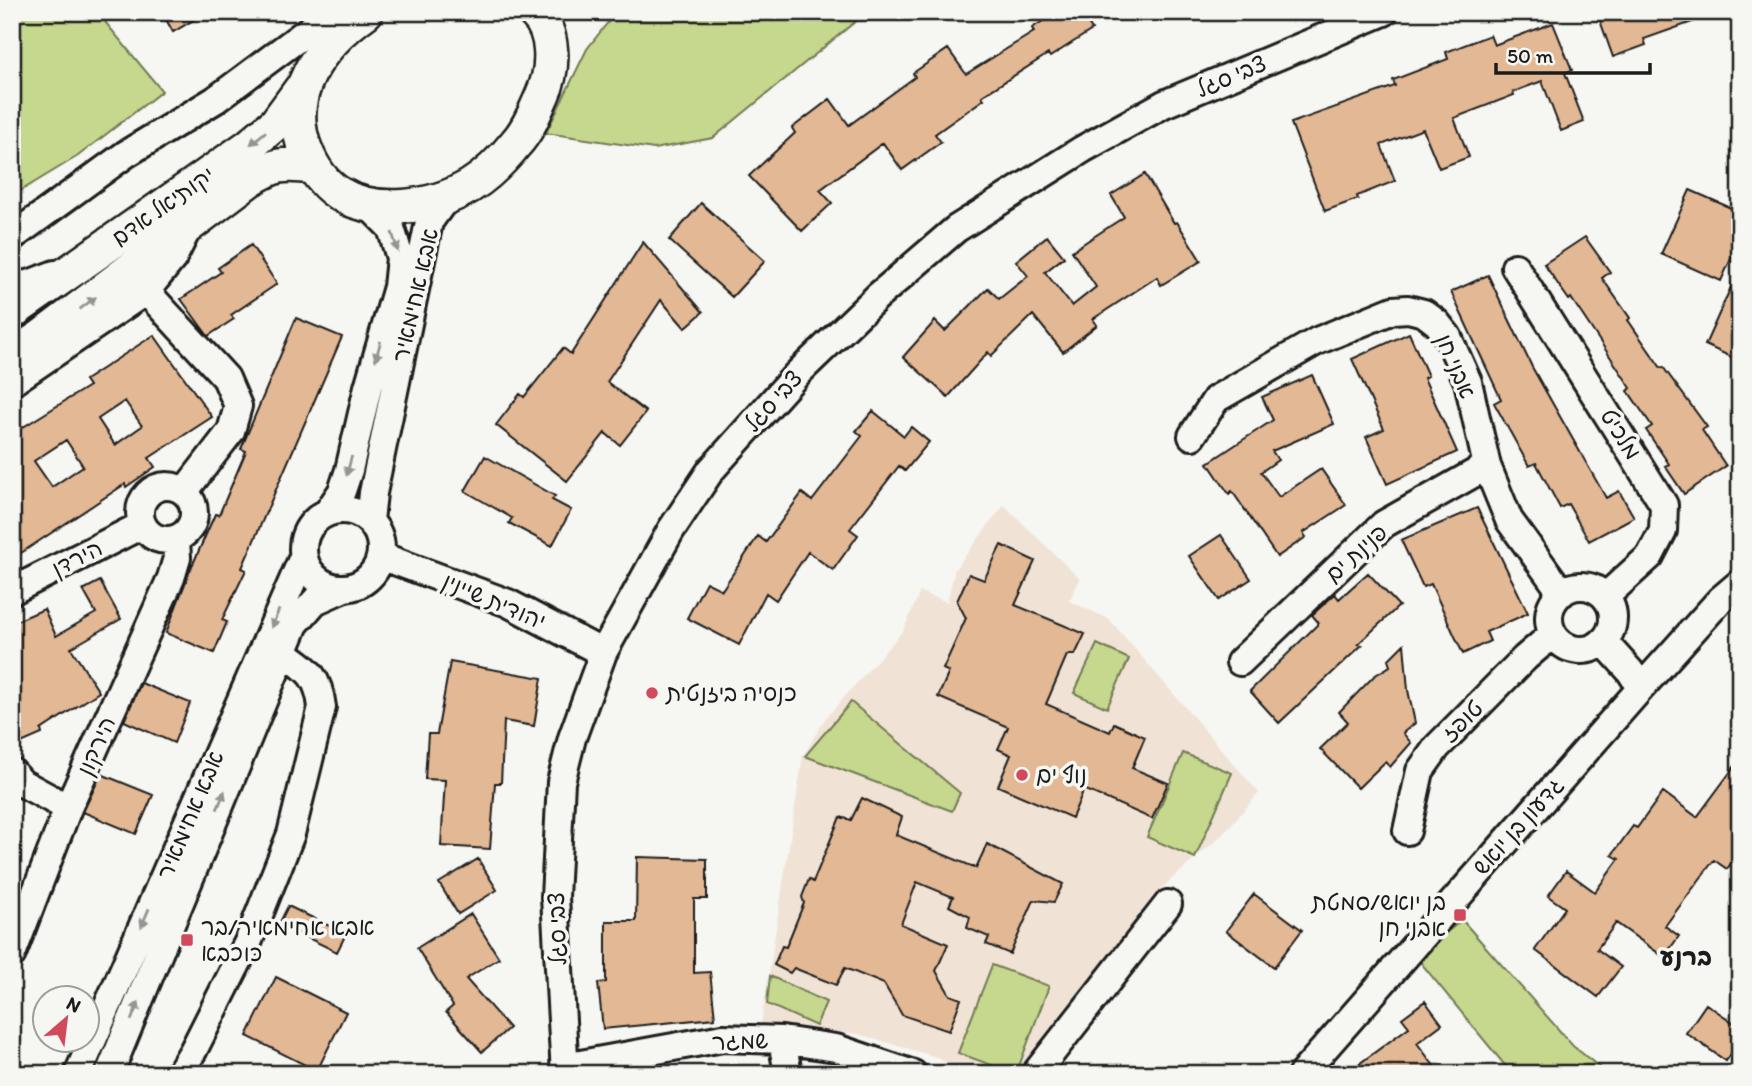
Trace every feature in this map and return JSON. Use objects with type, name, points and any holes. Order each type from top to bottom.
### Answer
[{"type":"main road","points":[[366,12],[329,46],[312,68],[303,87],[297,119],[313,167],[336,192],[369,206],[388,208],[447,197],[471,186],[518,141],[545,89],[550,65],[550,40],[541,15]]},
{"type":"main road","name":"יקותיאל אדם","points":[[12,313],[249,146],[276,123],[303,87]]},
{"type":"main road","name":"יקותיאל אדם","points":[[12,356],[271,167],[291,164],[313,167]]},
{"type":"street","points":[[12,237],[126,154],[215,100],[333,12]]},
{"type":"street","name":"צבי סגל","points":[[564,1071],[555,897],[562,782],[572,738],[603,653],[671,530],[711,470],[798,373],[878,296],[956,229],[1083,149],[1164,104],[1384,12]]},
{"type":"street","name":"אבא אחימאיר","points":[[370,522],[378,466],[429,222],[447,197]]},
{"type":"street","name":"אבא אחימאיר","points":[[327,513],[342,491],[349,470],[368,387],[397,287],[400,258],[391,228],[369,206]]},
{"type":"street","points":[[12,383],[146,290],[173,258],[188,228]]},
{"type":"street","points":[[12,285],[29,284],[79,264]]},
{"type":"street","name":"מלכיט","points":[[1516,267],[1664,505],[1663,531],[1650,556],[1605,597]]},
{"type":"street","points":[[146,290],[226,378],[238,405],[231,431],[184,492]]},
{"type":"street","name":"אבני חן","points":[[1192,436],[1216,400],[1317,341],[1393,310],[1408,309],[1424,313],[1437,323],[1448,337],[1468,382],[1488,466],[1509,520],[1562,593]]},
{"type":"street","name":"פנינת ים","points":[[1240,662],[1384,524],[1488,466]]},
{"type":"street","points":[[161,487],[177,488],[184,492],[193,505],[193,522],[184,535],[177,539],[169,541],[153,537],[142,525],[139,509],[146,495],[161,487]]},
{"type":"street","points":[[348,511],[360,514],[370,522],[380,539],[381,556],[377,568],[369,578],[360,585],[332,588],[310,572],[303,557],[305,535],[312,524],[327,513],[348,511]]},
{"type":"street","name":"הירדן","points":[[12,591],[142,525]]},
{"type":"street","name":"הירקון","points":[[12,954],[68,808],[171,578],[177,558],[177,539]]},
{"type":"street","name":"יהודית שיינין","points":[[381,556],[508,603],[603,653]]},
{"type":"street","name":"אבא אחימאיר","points":[[78,1074],[303,557]]},
{"type":"street","name":"גדעון בן יואש","points":[[1306,1072],[1641,688],[1720,600],[1740,583]]},
{"type":"street","points":[[1580,586],[1598,591],[1605,597],[1610,606],[1612,625],[1603,641],[1586,649],[1576,649],[1559,641],[1553,634],[1549,616],[1555,599],[1562,593],[1580,586]]},
{"type":"street","name":"אבא אחימאיר","points":[[109,1074],[295,624],[315,601],[342,589]]},
{"type":"street","name":"טופז","points":[[1407,831],[1420,771],[1437,747],[1525,658],[1553,634]]},
{"type":"street","points":[[1603,641],[1630,671],[1641,688]]},
{"type":"street","points":[[184,1072],[249,940],[282,858],[291,834],[323,707],[320,687],[313,674],[282,652]]},
{"type":"street","points":[[12,772],[22,782],[68,808]]},
{"type":"street","points":[[1035,1074],[1168,904]]},
{"type":"street","name":"שמגר","points":[[564,1071],[723,1038],[782,1040],[836,1048],[908,1073]]},
{"type":"street","points":[[782,1040],[788,1074]]},
{"type":"shaded area","name":"נוף ים","points":[[1004,505],[1080,579],[1069,601],[1109,619],[1259,793],[1221,836],[1157,892],[1017,1074],[966,1074],[936,1057],[858,1034],[761,1024],[803,756],[825,719],[903,631],[920,592],[947,602],[955,569]]},
{"type":"green space","points":[[12,12],[97,12],[162,91],[78,156],[12,196]]},
{"type":"green space","points":[[616,12],[867,12],[713,138],[654,149],[546,133],[587,49]]},
{"type":"green space","points":[[1097,644],[1129,659],[1107,708],[1074,693]]},
{"type":"green space","points":[[851,702],[960,793],[952,811],[805,756]]},
{"type":"green space","points":[[1183,753],[1232,773],[1195,858],[1147,837]]},
{"type":"green space","points":[[1462,920],[1573,1046],[1608,1074],[1512,1074],[1416,957]]},
{"type":"green space","points":[[992,965],[1049,986],[1016,1074],[958,1053]]},
{"type":"green space","points":[[770,976],[826,1002],[816,1026],[767,1004]]},
{"type":"building","points":[[162,12],[207,12],[173,32]]},
{"type":"building","points":[[1057,12],[1080,12],[1092,30],[982,96],[984,99],[935,134],[941,142],[902,170],[883,143],[820,190],[832,203],[802,231],[749,176],[795,133],[792,128],[830,99],[849,125],[915,77],[913,73],[948,49],[966,74],[1034,32],[1032,28]]},
{"type":"building","points":[[1597,12],[1712,12],[1712,15],[1644,39],[1646,45],[1613,57]]},
{"type":"building","points":[[1553,23],[1572,70],[1565,73],[1584,122],[1561,131],[1542,81],[1454,118],[1469,157],[1439,168],[1423,129],[1381,145],[1395,181],[1325,211],[1291,123],[1395,86],[1393,80],[1448,59],[1446,52],[1490,35],[1494,45]]},
{"type":"building","points":[[1145,174],[1174,223],[1177,222],[1201,261],[1161,285],[1157,277],[1093,319],[1097,325],[1063,352],[1033,315],[991,356],[988,352],[948,397],[903,357],[935,321],[945,331],[988,288],[999,299],[1028,276],[1016,261],[1047,236],[1064,257],[1045,272],[1072,306],[1096,287],[1072,251],[1124,217],[1111,195]]},
{"type":"building","points":[[1690,190],[1740,212],[1740,239],[1721,281],[1661,254]]},
{"type":"building","points":[[701,203],[765,261],[732,297],[669,240]]},
{"type":"building","points":[[1585,237],[1610,272],[1602,278],[1661,368],[1663,367],[1707,427],[1702,430],[1726,466],[1684,494],[1665,466],[1669,464],[1646,430],[1652,426],[1628,391],[1631,388],[1571,298],[1569,300],[1544,264]]},
{"type":"building","points":[[643,242],[703,312],[685,328],[661,300],[607,382],[646,412],[620,445],[605,433],[567,481],[496,425],[520,394],[524,397],[563,348],[571,354]]},
{"type":"building","points":[[251,245],[277,284],[231,315],[234,319],[208,336],[181,299],[221,272],[218,268]]},
{"type":"building","points":[[1740,267],[1740,361],[1705,345]]},
{"type":"building","points":[[1488,275],[1532,367],[1606,498],[1619,491],[1634,517],[1589,541],[1568,504],[1560,508],[1536,463],[1529,466],[1494,403],[1501,399],[1451,292]]},
{"type":"building","points":[[296,318],[342,337],[242,568],[246,570],[222,620],[227,622],[214,653],[166,633],[189,573],[215,514],[219,515],[246,451],[241,449]]},
{"type":"building","points":[[1409,333],[1428,376],[1424,378],[1457,452],[1387,484],[1366,437],[1384,429],[1352,359]]},
{"type":"building","points":[[154,335],[212,417],[149,458],[155,467],[12,559],[12,434],[89,386],[85,380]],"holes":[[[125,401],[142,426],[115,445],[98,419]],[[66,440],[83,466],[52,487],[34,461]]]},
{"type":"building","points":[[1312,375],[1334,424],[1272,451],[1278,460],[1261,472],[1279,497],[1321,469],[1346,505],[1303,533],[1306,537],[1277,557],[1232,491],[1229,494],[1208,463],[1273,420],[1262,397]]},
{"type":"building","points":[[873,411],[904,436],[911,427],[929,442],[905,471],[899,466],[850,529],[858,535],[833,570],[808,552],[776,600],[766,593],[739,645],[687,618],[706,582],[722,590],[758,536],[766,542],[802,493],[812,501],[862,436],[856,431]]},
{"type":"building","points":[[485,456],[555,496],[552,500],[571,510],[552,546],[509,523],[512,518],[465,491]]},
{"type":"building","points":[[1477,508],[1528,613],[1486,632],[1490,641],[1463,654],[1431,584],[1423,587],[1401,540]]},
{"type":"building","points":[[1221,535],[1251,579],[1219,600],[1189,556]]},
{"type":"building","points":[[1001,545],[1035,561],[1015,605],[1085,634],[1075,655],[1067,655],[1046,704],[1110,732],[1114,723],[1145,737],[1132,768],[1168,783],[1152,819],[1084,789],[1072,818],[998,786],[1011,755],[998,749],[1008,727],[938,697],[949,672],[943,669],[966,618],[957,601],[969,574],[984,580]]},
{"type":"building","points":[[1368,573],[1399,606],[1279,723],[1250,691],[1319,623],[1312,615],[1335,594],[1339,599]]},
{"type":"building","points":[[100,581],[121,619],[71,648],[99,692],[41,730],[42,734],[12,747],[12,623],[44,609],[56,636],[96,613],[83,590]]},
{"type":"building","points":[[1404,644],[1408,690],[1415,723],[1403,733],[1411,743],[1390,767],[1385,762],[1358,788],[1320,749],[1348,722],[1339,712],[1374,676],[1390,666],[1388,660]]},
{"type":"building","points":[[450,662],[542,678],[534,726],[504,721],[501,783],[495,783],[490,849],[441,846],[445,780],[425,779],[428,734],[437,734]]},
{"type":"building","points":[[141,683],[190,703],[174,743],[124,721]]},
{"type":"building","points":[[1740,759],[1740,851],[1727,869],[1714,860],[1665,926],[1679,936],[1664,957],[1616,923],[1597,949],[1621,967],[1598,997],[1535,950],[1565,908],[1548,896],[1566,871],[1595,892],[1619,859],[1612,855],[1633,826],[1637,828],[1663,792],[1697,817]]},
{"type":"building","points":[[101,774],[153,795],[136,834],[83,812]]},
{"type":"building","points":[[862,798],[902,817],[896,835],[976,868],[987,844],[1063,884],[1054,902],[1034,900],[1010,954],[986,944],[989,937],[967,928],[970,917],[949,906],[953,897],[917,882],[901,924],[948,944],[936,971],[950,995],[961,999],[949,1031],[902,1015],[884,984],[845,968],[836,985],[794,968],[790,973],[774,965],[782,946],[786,947],[804,903],[802,897],[809,879],[813,882],[840,817],[851,820]]},
{"type":"building","points":[[637,857],[707,859],[707,899],[694,899],[694,973],[710,972],[715,1018],[603,1029],[598,983],[606,982],[606,921],[636,921]]},
{"type":"building","points":[[478,859],[497,890],[458,914],[439,883]]},
{"type":"building","points":[[1254,894],[1302,930],[1274,967],[1226,931]]},
{"type":"building","points":[[288,906],[346,934],[337,952],[279,924]]},
{"type":"building","points":[[471,914],[499,958],[466,979],[509,1028],[482,1052],[446,1012],[453,1006],[417,948]]},
{"type":"building","points":[[276,977],[346,1012],[317,1071],[247,1036]]},
{"type":"building","points":[[1425,1001],[1442,1024],[1417,1043],[1440,1074],[1367,1074],[1359,1064],[1409,1027],[1402,1018]]},
{"type":"building","points":[[1706,1004],[1740,1027],[1740,1041],[1726,1061],[1686,1033]]},
{"type":"place","name":"כנסיה ביזנטית","points":[[652,693]]},
{"type":"place","name":"נוף ים","points":[[1022,775]]},
{"type":"place","name":"בן יואש/סמטת אבני חן","points":[[1460,915]]},
{"type":"place","name":"אבא אחימאיר/בר כוכבא","points":[[187,940]]},
{"type":"district","name":"ברנע","points":[[1686,957]]}]
